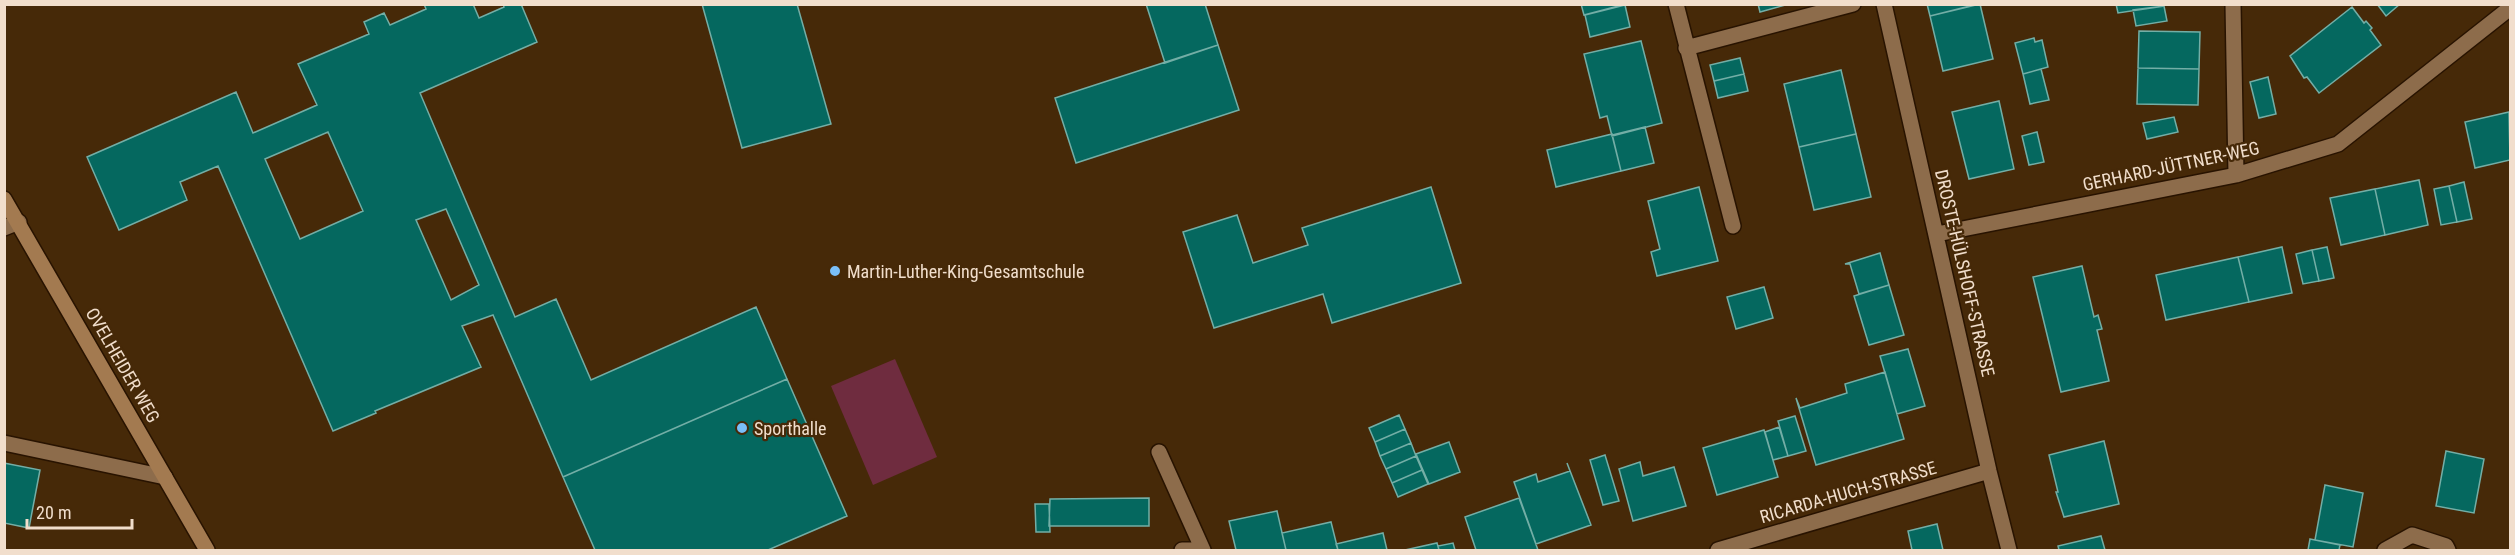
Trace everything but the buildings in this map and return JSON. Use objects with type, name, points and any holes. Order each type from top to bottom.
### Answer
[{"type":"street","points":[[1676,4],[1734,226]]},
{"type":"street","points":[[1686,48],[1852,4]]},
{"type":"street","name":"DROSTE-HÜLSHOFF-STRASSE","points":[[1884,4],[1989,471],[2009,550]]},
{"type":"street","points":[[2233,4],[2236,176]]},
{"type":"street","name":"GERHARD-JÜTTNER-WEG","points":[[1937,234],[2236,176],[2338,144],[2511,8]]},
{"type":"street","name":"OVELHEIDER WEG","points":[[4,199],[11,225],[207,550]]},
{"type":"street","points":[[4,443],[165,477]]},
{"type":"street","points":[[1159,452],[1203,550],[1182,550]]},
{"type":"street","name":"RICARDA-HUCH-STRASSE","points":[[1718,550],[1989,471]]},
{"type":"street","points":[[2385,550],[2412,536],[2446,546],[2448,550]]},
{"type":"shaded area","points":[[895,359],[937,457],[873,485],[831,386]]},
{"type":"place","name":"Martin-Luther-King-Gesamtschule","points":[[835,271]]},
{"type":"place","name":"Sporthalle","points":[[742,428]]}]
